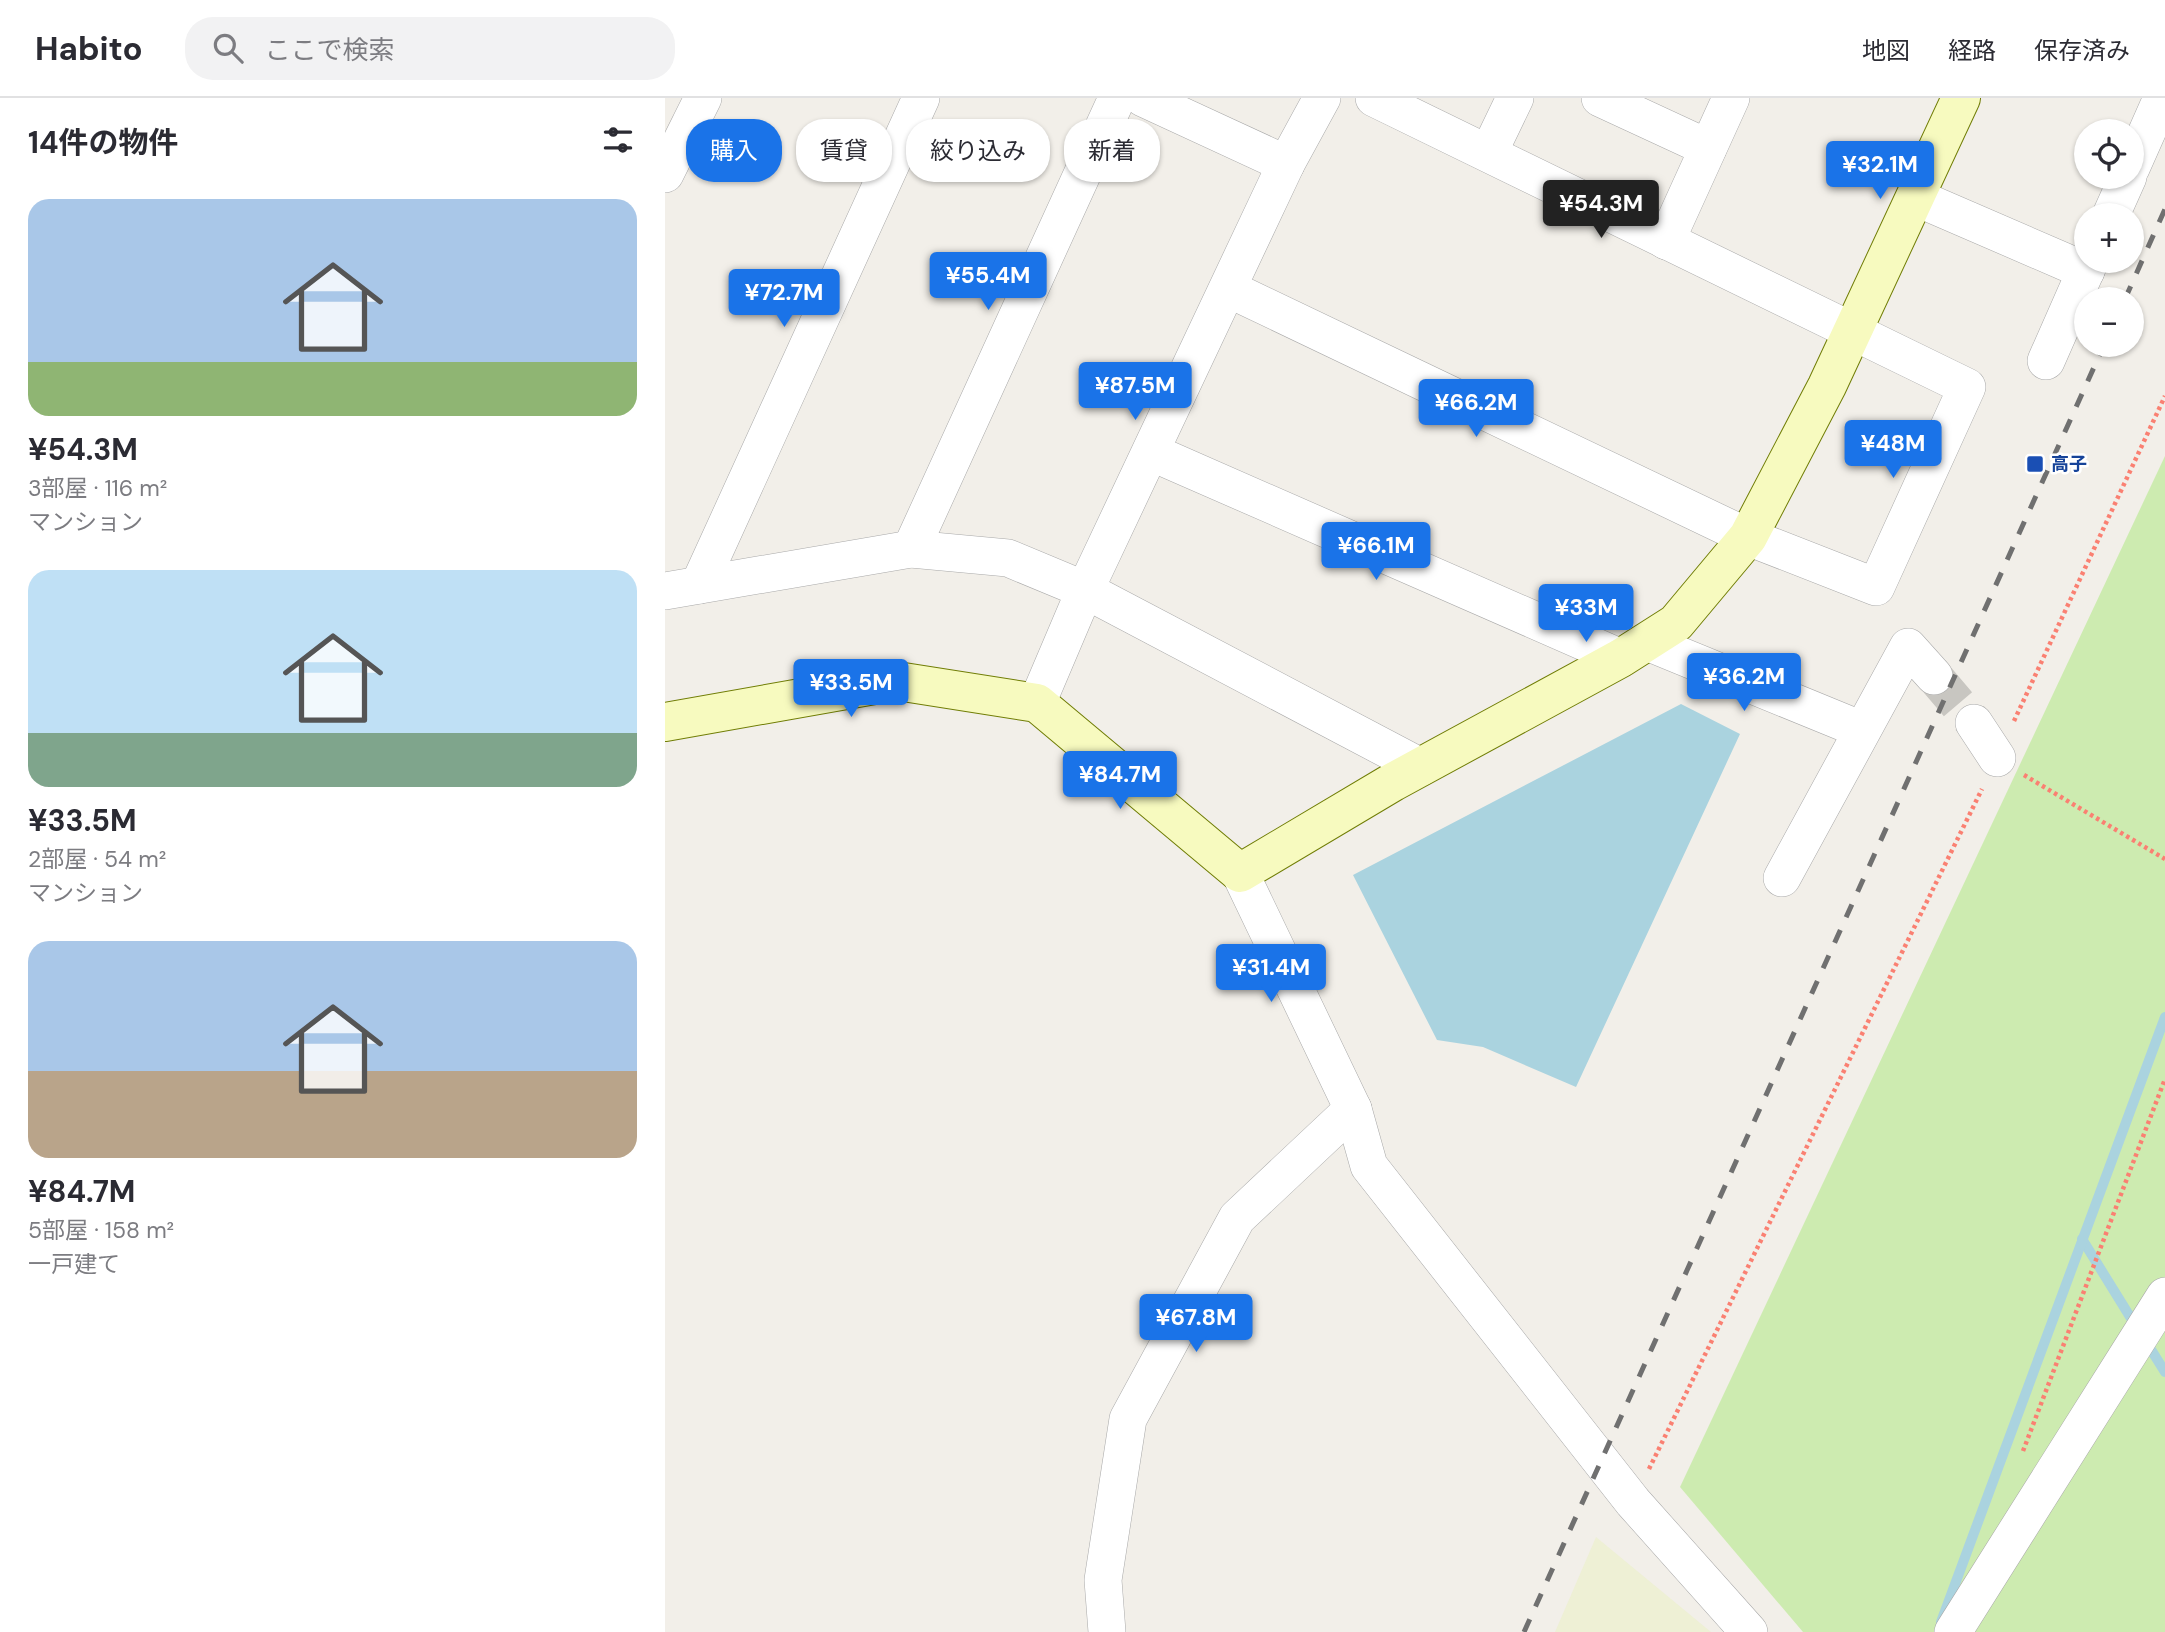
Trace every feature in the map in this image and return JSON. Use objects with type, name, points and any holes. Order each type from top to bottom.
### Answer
[{"type":"street","points":[[665,174],[702,98]]},
{"type":"street","points":[[682,588],[921,98]]},
{"type":"street","points":[[911,549],[1117,98]]},
{"type":"street","points":[[1143,98],[1286,164]]},
{"type":"street","points":[[1037,703],[1085,590],[1153,453],[1286,164],[1322,98]]},
{"type":"street","points":[[1229,289],[1748,537],[1876,587],[1967,387],[1374,98]]},
{"type":"street","points":[[1489,152],[1515,98]]},
{"type":"street","points":[[1600,98],[1708,148]]},
{"type":"street","points":[[1666,240],[1731,98]]},
{"type":"street","points":[[1240,873],[1422,767],[1634,650],[1676,623],[1748,537],[1852,330],[1961,98]]},
{"type":"street","points":[[2144,139],[2162,98]]},
{"type":"street","points":[[1915,197],[2074,260]]},
{"type":"street","points":[[2046,361],[2085,273]]},
{"type":"street","points":[[1153,453],[1634,650],[1862,730]]},
{"type":"street","points":[[682,588],[911,549],[1007,558],[1085,590],[1422,767]]},
{"type":"street","points":[[1781,878],[1908,647],[1934,676]]},
{"type":"street","points":[[665,722],[897,681],[1037,703],[1240,873],[1353,1110],[1369,1166],[1633,1502],[1749,1632]]},
{"type":"street","points":[[1974,723],[1997,758]]},
{"type":"street","points":[[1107,1632],[1103,1580],[1128,1419],[1237,1217],[1353,1110]]},
{"type":"street","points":[[1953,1632],[2165,1296]]},
{"type":"path","points":[[1633,1502],[1997,758],[2165,396]]},
{"type":"path","points":[[1997,758],[2165,859]]},
{"type":"path","points":[[2023,1452],[2165,1079]]},
{"type":"green space","points":[[2165,456],[2165,1632],[1803,1632],[1680,1487]]},
{"type":"green space","points":[[1596,1537],[1711,1632],[1555,1632]]},
{"type":"water","points":[[1681,704],[1740,734],[1576,1087],[1483,1047],[1437,1040],[1353,875]]},
{"type":"waterway","points":[[1941,1622],[2165,1017]]},
{"type":"waterway","points":[[2082,1239],[2137,1328]]},
{"type":"waterway","points":[[2145,1340],[2165,1372]]},
{"type":"tunnel","points":[[1934,676],[1974,723]]},
{"type":"railway","points":[[2130,287],[2165,209]]},
{"type":"railway","points":[[1524,1632],[2099,357]]},
{"type":"place","name":"高子","points":[[2035,464]]}]
